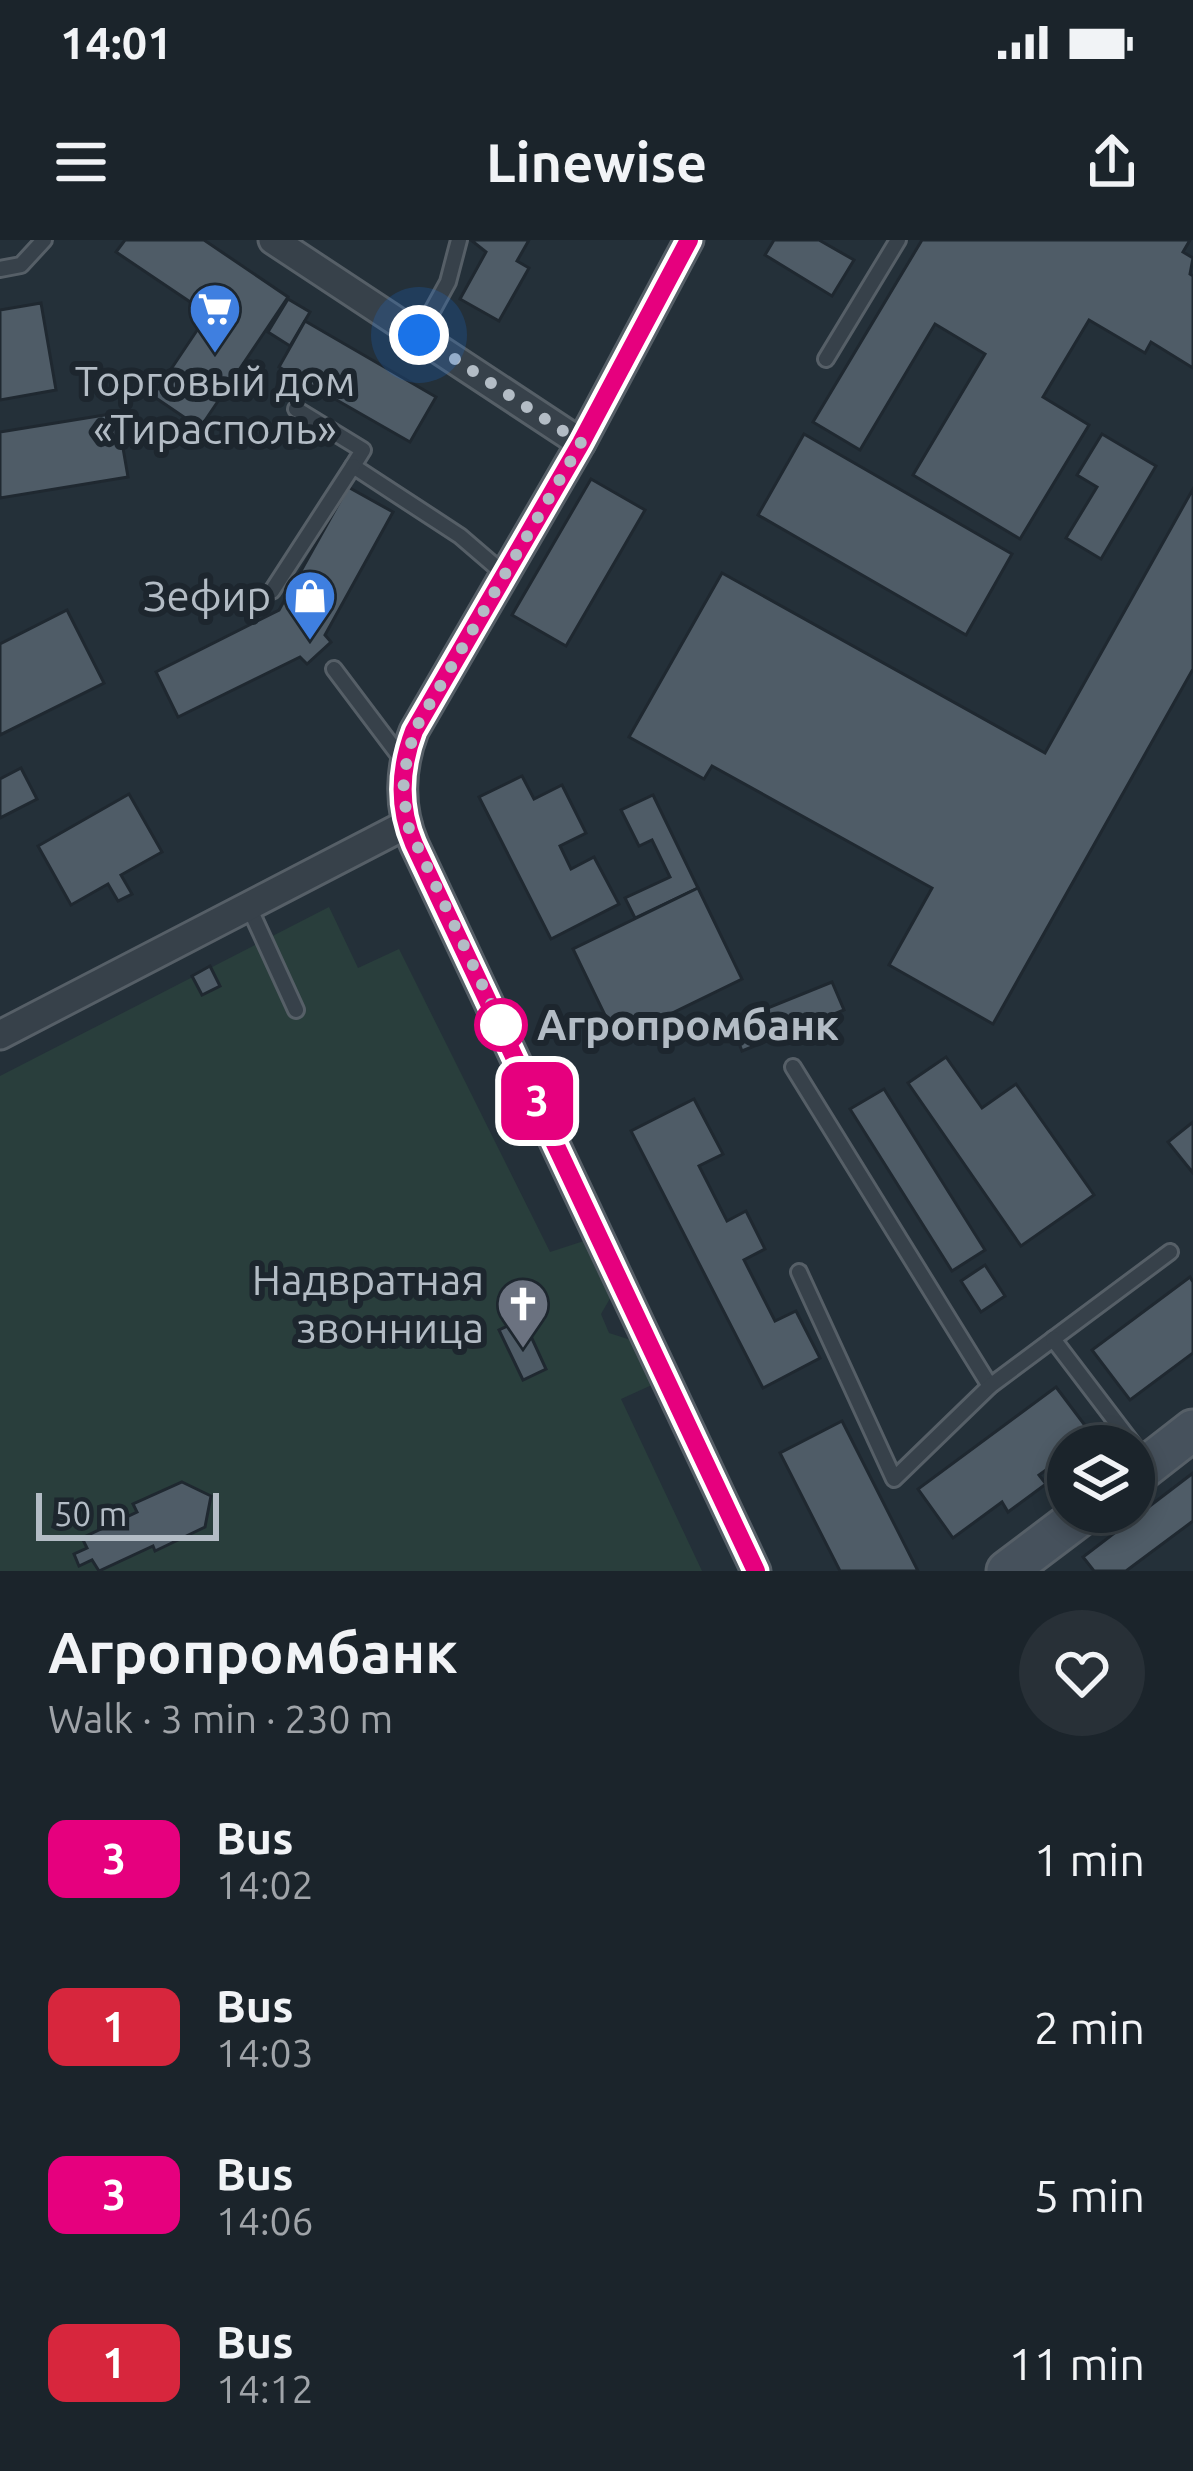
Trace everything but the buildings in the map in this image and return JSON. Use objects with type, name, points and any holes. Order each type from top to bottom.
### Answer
[{"type":"street","points":[[273,240],[581,443]]},
{"type":"street","points":[[689,240],[581,443],[414,731],[404,762],[407,824],[756,1571]]},
{"type":"street","points":[[0,1035],[407,824]]},
{"type":"street","points":[[1155,1459],[1193,1430]]},
{"type":"street","points":[[1006,1571],[1057,1533]]},
{"type":"lane","points":[[0,269],[21,265],[44,240]]},
{"type":"lane","points":[[419,335],[448,282],[459,240]]},
{"type":"lane","points":[[826,359],[898,240]]},
{"type":"lane","points":[[272,590],[363,450],[296,409]]},
{"type":"lane","points":[[353,466],[460,536],[503,573]]},
{"type":"lane","points":[[334,668],[404,762]]},
{"type":"lane","points":[[248,905],[296,1010]]},
{"type":"lane","points":[[793,1067],[990,1386]]},
{"type":"lane","points":[[800,1272],[894,1479],[990,1386],[1170,1252]]},
{"type":"lane","points":[[1053,1340],[1111,1425]]},
{"type":"green space","points":[[329,907],[358,968],[399,949],[550,1252],[587,1240],[612,1295],[601,1314],[609,1333],[634,1341],[654,1384],[621,1399],[702,1571],[0,1571],[0,1076]]},
{"type":"bus line","name":"3","points":[[689,240],[581,443],[414,731],[404,762],[403,796],[414,844],[756,1571]]},
{"type":"place","name":"Торговый дом «Тирасполь»","points":[[215,355]]},
{"type":"place","name":"Зефир","points":[[310,642]]},
{"type":"place","name":"Агропромбанк","points":[[501,1025]]},
{"type":"place","name":"Надвратная звонница","points":[[523,1350]]},
{"type":"route","points":[[419,335],[581,443],[414,731],[404,762],[403,796],[410,834],[501,1025]]}]
